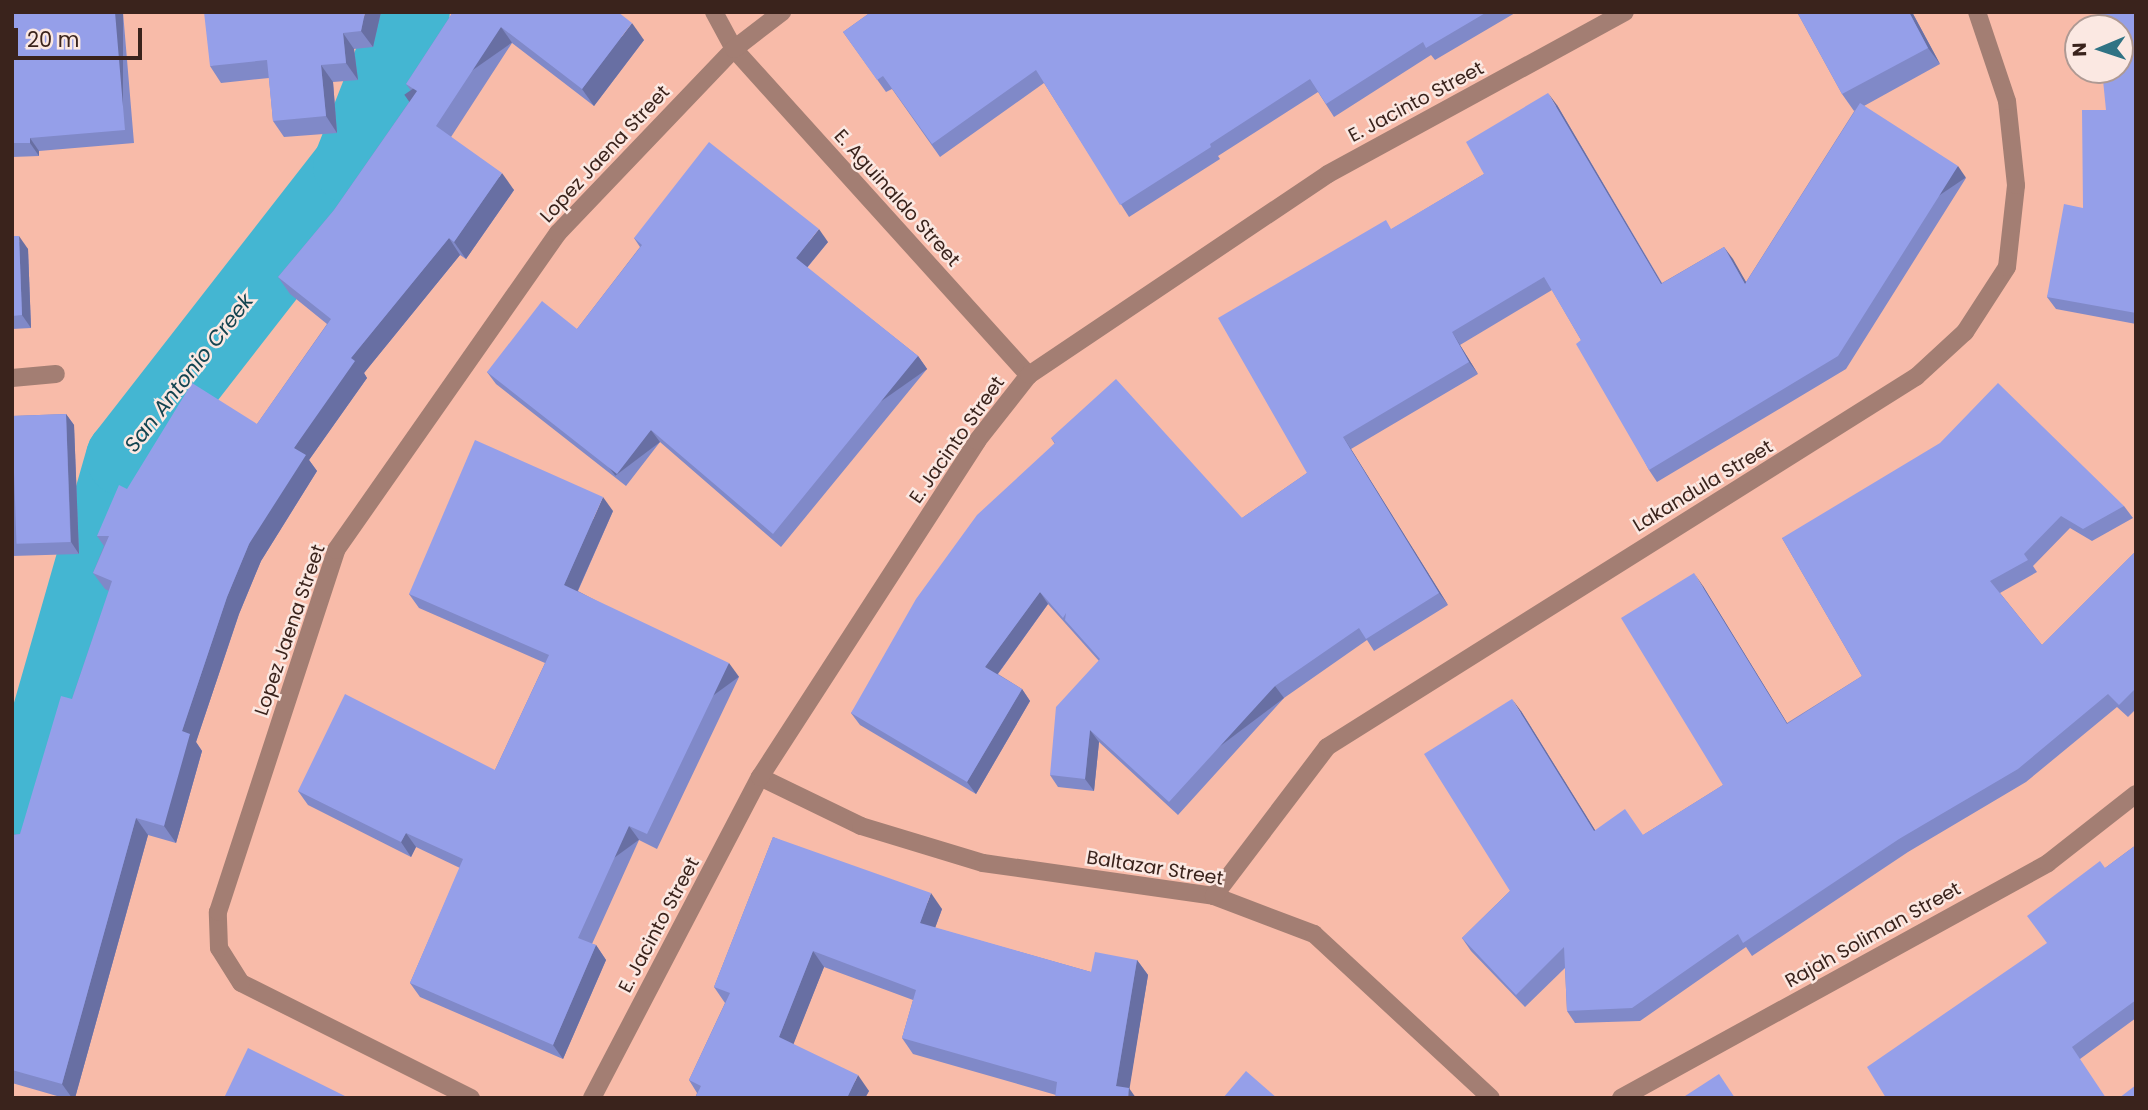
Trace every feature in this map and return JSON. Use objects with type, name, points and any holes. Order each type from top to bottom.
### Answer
[{"type":"street","name":"E. Aguinaldo Street","points":[[714,12],[734,49],[1029,375]]},
{"type":"street","name":"Lopez Jaena Street","points":[[471,1098],[241,983],[219,948],[218,912],[337,550],[558,233],[734,49],[782,12]]},
{"type":"street","name":"E. Jacinto Street","points":[[592,1098],[760,777],[977,441],[1029,375],[1328,174],[1625,12]]},
{"type":"street","name":"Lakandula Street","points":[[1214,896],[1327,747],[1916,377],[1965,332],[2007,267],[2016,185],[2007,101],[1977,12]]},
{"type":"street","points":[[12,378],[56,374]]},
{"type":"street","name":"Baltazar Street","points":[[760,777],[861,826],[983,863],[1214,896],[1314,934],[1490,1098]]},
{"type":"street","name":"Rajah Soliman Street","points":[[1621,1098],[2048,863],[2136,794]]},
{"type":"building","points":[[115,12],[125,130],[30,138],[30,143],[12,143],[12,14]]},
{"type":"building","points":[[204,12],[365,12],[361,31],[343,33],[346,63],[321,65],[326,116],[273,121],[267,60],[210,66]]},
{"type":"building","points":[[453,12],[618,12],[632,23],[582,89],[501,27],[436,126],[502,173],[454,242],[449,238],[351,358],[355,361],[294,448],[306,455],[249,544],[227,597],[182,731],[190,734],[164,826],[136,818],[62,1084],[12,1070],[12,835],[20,834],[61,696],[72,699],[112,581],[93,573],[109,536],[97,536],[119,485],[127,489],[192,383],[257,424],[331,319],[278,277],[334,210],[417,91],[406,84]]},
{"type":"building","points":[[871,12],[1487,12],[1426,48],[1423,42],[1326,104],[1310,79],[1120,205],[1036,70],[932,144],[883,76],[877,80],[843,32]]},
{"type":"building","points":[[1797,12],[1909,12],[1928,48],[1842,94]]},
{"type":"building","points":[[2136,12],[2136,313],[2047,297],[2064,204],[2083,208],[2082,110],[2106,110],[2103,84],[2134,84],[2134,14],[2098,14]]},
{"type":"building","points":[[1548,93],[1661,284],[1724,247],[1745,284],[1860,103],[1958,166],[1838,356],[1649,470],[1576,344],[1581,340],[1544,277],[1452,332],[1469,362],[1343,437],[1439,593],[1366,639],[1359,628],[1275,686],[1169,802],[1090,730],[1085,779],[1050,775],[1056,707],[1100,659],[1065,620],[1066,613],[1063,618],[1040,592],[985,667],[1022,689],[967,782],[851,713],[916,599],[977,515],[1055,443],[1051,438],[1116,379],[1242,518],[1307,473],[1218,318],[1386,220],[1391,229],[1484,174],[1466,142]]},
{"type":"building","points":[[709,142],[819,229],[796,258],[918,356],[773,534],[651,430],[617,474],[487,372],[542,301],[577,329],[642,245],[634,238]]},
{"type":"building","points":[[12,236],[19,236],[22,315],[12,316]]},
{"type":"building","points":[[1998,383],[2124,506],[2083,529],[2061,516],[2024,554],[2028,560],[1990,581],[2042,645],[2136,551],[2136,688],[2119,705],[2108,694],[2018,769],[1899,839],[1743,943],[1738,934],[1632,1008],[1567,1011],[1564,947],[1516,995],[1462,938],[1510,891],[1424,754],[1512,699],[1594,831],[1625,809],[1643,835],[1723,785],[1621,618],[1694,573],[1787,724],[1862,676],[1782,538],[1940,443]]},
{"type":"building","points":[[66,414],[70,542],[17,544],[12,416]]},
{"type":"building","points":[[475,440],[603,497],[564,585],[729,663],[647,834],[629,826],[578,938],[596,945],[553,1045],[410,983],[463,859],[406,833],[401,842],[298,791],[345,694],[495,770],[549,655],[409,594]]},
{"type":"building","points":[[773,837],[931,893],[920,923],[1091,972],[1095,952],[1137,960],[1116,1086],[1129,1088],[1128,1098],[1055,1098],[1057,1082],[902,1038],[916,990],[813,951],[779,1037],[858,1075],[847,1098],[695,1098],[701,1086],[689,1080],[730,993],[714,987]]},
{"type":"building","points":[[2136,845],[2136,1000],[2072,1047],[2106,1098],[1886,1098],[1867,1067],[2047,943],[2027,916],[2100,861],[2105,868]]},
{"type":"building","points":[[248,1048],[349,1098],[224,1098]]},
{"type":"building","points":[[1246,1071],[1277,1098],[1223,1098]]},
{"type":"building","points":[[1719,1074],[1735,1098],[1682,1098]]},
{"type":"building","points":[[2136,1085],[2136,1098],[2119,1098]]},
{"type":"waterway","name":"San Antonio Creek","points":[[12,847],[124,457],[351,165],[411,12]]}]
